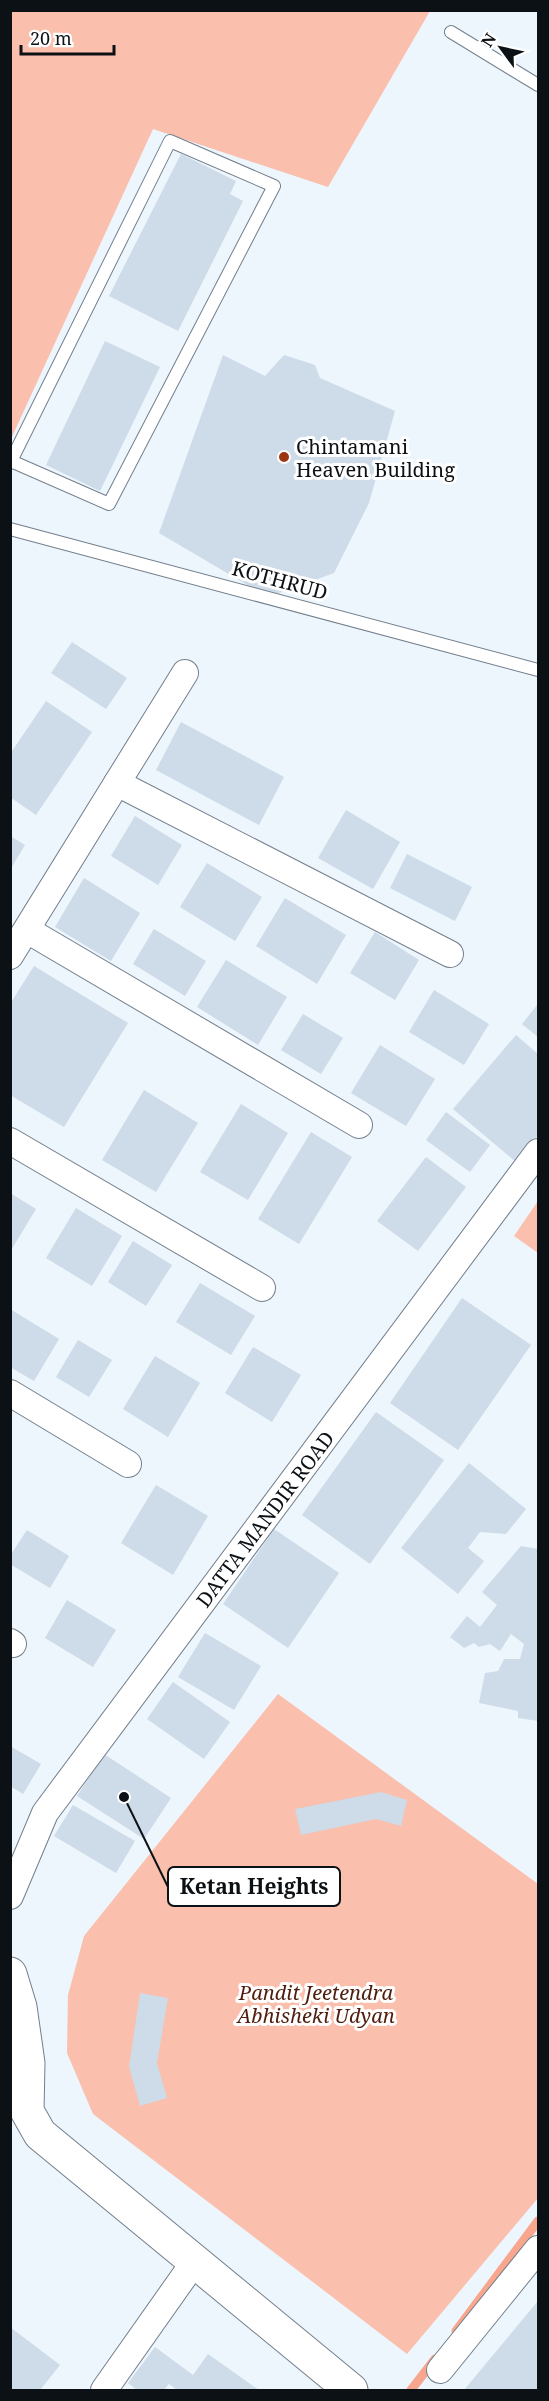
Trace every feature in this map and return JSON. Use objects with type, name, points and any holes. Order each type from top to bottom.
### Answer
[{"type":"street","points":[[10,956],[185,673]]},
{"type":"street","points":[[117,783],[450,954]]},
{"type":"street","points":[[27,930],[359,1125]]},
{"type":"street","points":[[10,1141],[262,1288]]},
{"type":"street","name":"DATTA MANDIR ROAD","points":[[10,1896],[45,1812],[538,1152]]},
{"type":"street","points":[[10,1393],[128,1464]]},
{"type":"street","points":[[10,1974],[20,2007],[28,2063],[27,2111],[40,2134],[351,2391]]},
{"type":"street","points":[[441,2370],[538,2249]]},
{"type":"street","points":[[104,2391],[195,2261]]},
{"type":"lane","points":[[451,32],[538,85]]},
{"type":"lane","points":[[170,141],[274,186],[109,504],[11,462],[170,141]]},
{"type":"lane","name":"KOTHRUD","points":[[10,529],[538,670]]},
{"type":"green space","points":[[11,10],[430,11],[328,187],[153,129],[11,439]]},
{"type":"green space","points":[[538,1201],[538,1253],[514,1236]]},
{"type":"green space","name":"Pandit Jeetendra Abhisheki Udyan","points":[[278,1694],[538,1884],[538,2198],[407,2354],[93,2114],[67,2053],[68,1995],[84,1936]]},
{"type":"building","points":[[181,154],[236,181],[230,194],[243,201],[178,331],[109,296]]},
{"type":"building","points":[[105,341],[160,367],[100,491],[46,465]]},
{"type":"building","name":"Chintamani Heaven Building","points":[[223,355],[265,376],[284,355],[315,365],[320,378],[395,411],[369,503],[334,573],[268,597],[159,533]]},
{"type":"building","points":[[72,642],[127,678],[106,709],[51,673]]},
{"type":"building","points":[[46,701],[92,732],[36,815],[10,797],[10,754]]},
{"type":"building","points":[[181,722],[284,777],[259,825],[156,770]]},
{"type":"building","points":[[346,810],[400,842],[373,889],[318,858]]},
{"type":"building","points":[[135,816],[182,845],[158,885],[111,856]]},
{"type":"building","points":[[10,836],[25,845],[10,870]]},
{"type":"building","points":[[407,854],[472,887],[455,921],[390,888]]},
{"type":"building","points":[[207,863],[262,897],[235,941],[180,907]]},
{"type":"building","points":[[84,878],[140,913],[111,961],[55,927]]},
{"type":"building","points":[[285,898],[346,935],[317,984],[256,946]]},
{"type":"building","points":[[154,929],[206,961],[185,996],[133,964]]},
{"type":"building","points":[[375,932],[419,960],[395,1000],[350,973]]},
{"type":"building","points":[[226,960],[287,997],[258,1045],[197,1007]]},
{"type":"building","points":[[34,966],[128,1023],[64,1127],[10,1095],[10,1004]]},
{"type":"building","points":[[434,990],[489,1024],[464,1065],[409,1032]]},
{"type":"building","points":[[538,1004],[538,1037],[522,1024]]},
{"type":"building","points":[[303,1014],[343,1038],[321,1074],[281,1050]]},
{"type":"building","points":[[516,1035],[538,1054],[538,1135],[516,1162],[453,1109]]},
{"type":"building","points":[[380,1045],[435,1079],[406,1126],[351,1093]]},
{"type":"building","points":[[144,1090],[198,1123],[156,1192],[102,1160]]},
{"type":"building","points":[[241,1104],[288,1133],[248,1200],[200,1172]]},
{"type":"building","points":[[446,1112],[490,1145],[470,1172],[426,1140]]},
{"type":"building","points":[[311,1132],[352,1157],[299,1244],[258,1219]]},
{"type":"building","points":[[426,1157],[466,1187],[418,1251],[377,1221]]},
{"type":"building","points":[[10,1193],[36,1209],[10,1252]]},
{"type":"building","points":[[76,1208],[122,1236],[92,1286],[46,1258]]},
{"type":"building","points":[[133,1241],[172,1265],[146,1306],[108,1282]]},
{"type":"building","points":[[200,1283],[255,1316],[231,1355],[176,1322]]},
{"type":"building","points":[[462,1298],[531,1345],[458,1450],[390,1403]]},
{"type":"building","points":[[10,1309],[59,1339],[34,1381],[10,1367]]},
{"type":"building","points":[[78,1340],[112,1360],[89,1397],[56,1377]]},
{"type":"building","points":[[253,1347],[301,1375],[272,1422],[225,1393]]},
{"type":"building","points":[[155,1356],[200,1383],[168,1437],[123,1409]]},
{"type":"building","points":[[376,1412],[444,1460],[370,1564],[302,1515]]},
{"type":"building","points":[[469,1463],[526,1509],[506,1534],[480,1532],[468,1548],[484,1561],[458,1594],[401,1548]]},
{"type":"building","points":[[156,1485],[208,1516],[173,1575],[121,1543]]},
{"type":"building","points":[[274,1529],[339,1573],[288,1648],[223,1604]]},
{"type":"building","points":[[27,1530],[69,1556],[50,1588],[10,1564],[10,1556]]},
{"type":"building","points":[[521,1546],[538,1549],[538,1721],[518,1718],[518,1711],[479,1703],[485,1673],[498,1671],[504,1659],[520,1659],[524,1644],[511,1634],[500,1651],[490,1644],[479,1647],[474,1643],[464,1648],[450,1637],[467,1616],[480,1627],[497,1605],[482,1592]]},
{"type":"building","points":[[67,1600],[116,1630],[93,1667],[45,1638]]},
{"type":"building","points":[[205,1633],[261,1666],[234,1710],[178,1677]]},
{"type":"building","points":[[173,1682],[230,1722],[204,1759],[147,1719]]},
{"type":"building","points":[[10,1746],[41,1764],[23,1794],[10,1786]]},
{"type":"building","points":[[104,1754],[171,1798],[144,1839],[77,1796]]},
{"type":"building","points":[[381,1792],[407,1800],[401,1826],[376,1819],[301,1835],[295,1809]]},
{"type":"building","points":[[73,1805],[135,1841],[116,1873],[54,1836]]},
{"type":"building","points":[[140,1993],[168,1998],[157,2063],[167,2098],[140,2106],[129,2067]]},
{"type":"building","points":[[538,2301],[538,2390],[464,2390]]},
{"type":"building","points":[[10,2327],[60,2365],[40,2390],[10,2390]]},
{"type":"building","points":[[155,2347],[193,2375],[208,2354],[259,2390],[177,2390],[169,2384],[164,2390],[137,2390],[128,2383]]},
{"type":"waterway","points":[[456,2331],[538,2221]]},
{"type":"waterway","points":[[411,2390],[435,2359]]},
{"type":"place","name":"Chintamani Heaven Building","points":[[284,457]]},
{"type":"place","name":"Ketan Heights","points":[[124,1797]]}]
